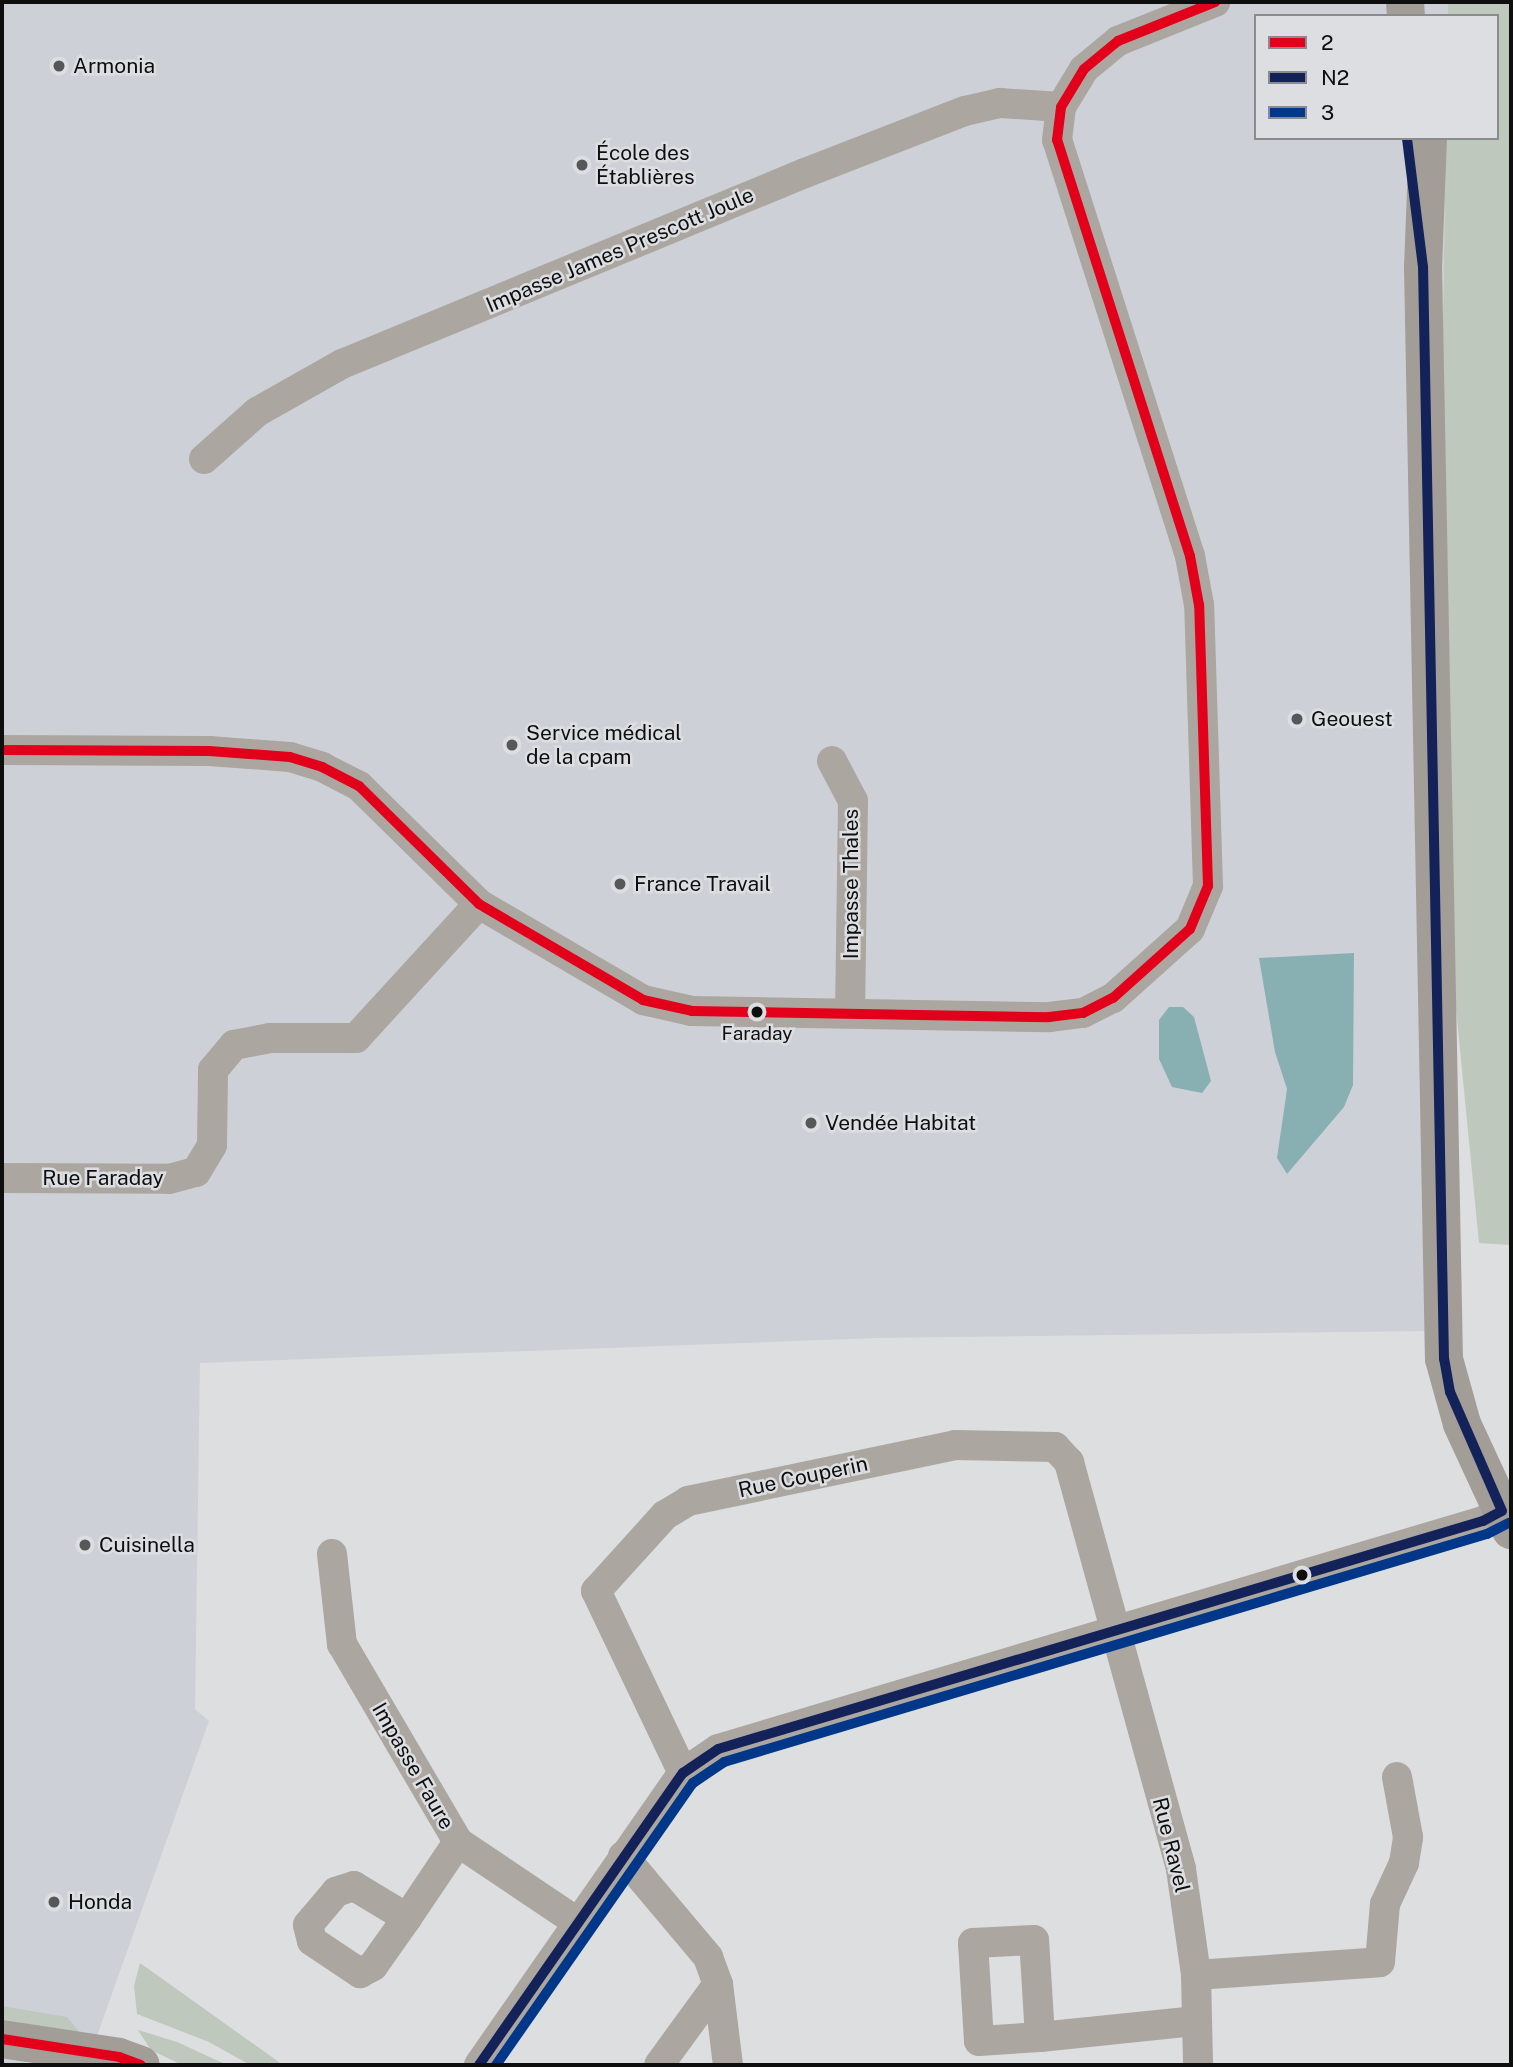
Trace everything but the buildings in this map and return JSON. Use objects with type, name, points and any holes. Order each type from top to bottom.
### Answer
[{"type":"main road","points":[[1406,140],[1423,267]]},
{"type":"main road","points":[[1428,140],[1423,267],[1445,1249],[1444,1359],[1450,1392],[1507,1520]]},
{"type":"main road","points":[[2,2039],[119,2057],[141,2065]]},
{"type":"street","points":[[2,750],[209,751],[290,757],[322,767],[359,786],[479,904],[643,1000],[692,1011],[1049,1017],[1083,1013],[1113,998],[1190,929],[1208,886],[1197,593],[1190,556],[1057,140],[1061,107],[1084,69],[1118,41],[1215,2]]},
{"type":"street","name":"Impasse James Prescott Joule","points":[[204,459],[257,412],[342,364],[805,173],[965,111],[1000,103],[1061,107]]},
{"type":"street","name":"Impasse Thales","points":[[832,761],[853,801],[850,1013]]},
{"type":"street","name":"Rue Faraday","points":[[2,1178],[169,1179],[196,1172],[212,1145],[213,1070],[234,1045],[270,1038],[356,1038],[479,904]]},
{"type":"street","name":"Rue Couperin","points":[[683,1773],[596,1591],[665,1515],[688,1501],[955,1445],[1055,1447],[1069,1462],[1113,1629]]},
{"type":"street","points":[[479,2065],[683,1773],[718,1749],[1113,1629],[1483,1521],[1507,1520]]},
{"type":"street","name":"Impasse Faure","points":[[332,1554],[342,1644],[458,1842],[577,1922]]},
{"type":"street","name":"Rue Ravel","points":[[1113,1629],[1181,1870],[1196,1975],[1194,2021],[1198,2065]]},
{"type":"street","points":[[1196,1975],[1380,1962],[1385,1905],[1404,1863],[1408,1837],[1397,1777]]},
{"type":"street","points":[[407,1918],[458,1842]]},
{"type":"street","points":[[623,1856],[708,1957],[718,1984],[727,2065]]},
{"type":"street","points":[[659,2065],[718,1984]]},
{"type":"street","points":[[1040,2037],[1194,2021]]},
{"type":"shaded area","points":[[2,2],[1448,2],[1448,14],[1254,14],[1254,140],[1446,140],[1426,1331],[877,1338],[200,1363],[195,1709],[209,1721],[97,2036],[19,2065],[2,2065]]},
{"type":"shaded area","points":[[1448,2],[1511,2],[1511,1245],[1479,1243],[1435,795],[1446,140],[1499,140],[1499,14],[1448,14]]},
{"type":"shaded area","points":[[140,1963],[283,2065],[250,2065],[209,2042],[137,2014],[134,1986]]},
{"type":"shaded area","points":[[2,2006],[67,2017],[84,2037],[2,2019]]},
{"type":"shaded area","points":[[138,2030],[177,2042],[227,2065],[182,2065],[151,2050]]},
{"type":"water","points":[[1354,953],[1353,1085],[1344,1107],[1287,1174],[1277,1158],[1287,1089],[1275,1052],[1259,958]]},
{"type":"water","points":[[1169,1007],[1183,1007],[1194,1017],[1211,1081],[1202,1093],[1172,1087],[1159,1059],[1159,1020]]},
{"type":"transit line","name":"2","points":[[2,750],[209,751],[290,757],[322,767],[359,786],[479,904],[643,1000],[692,1011],[1049,1017],[1083,1013],[1113,998],[1190,929],[1208,886],[1199,605],[1190,556],[1057,140],[1061,107],[1084,69],[1118,41],[1215,2]]},
{"type":"transit line","name":"N2","points":[[479,2065],[683,1773],[718,1749],[1483,1521],[1502,1511],[1450,1392],[1444,1359],[1423,267],[1407,140]]},
{"type":"transit line","name":"3","points":[[496,2065],[693,1783],[724,1762],[1487,1534],[1509,1523]]},
{"type":"transit line","name":"2","points":[[2,2039],[119,2057],[141,2065]]},
{"type":"place","name":"Armonia","points":[[59,66]]},
{"type":"place","name":"École des Établières","points":[[582,165]]},
{"type":"place","name":"Geouest","points":[[1297,719]]},
{"type":"place","name":"Service médical de la cpam","points":[[512,745]]},
{"type":"place","name":"France Travail","points":[[620,884]]},
{"type":"place","name":"Faraday","points":[[757,1012]]},
{"type":"place","name":"Vendée Habitat","points":[[811,1123]]},
{"type":"place","name":"Cuisinella","points":[[85,1545]]},
{"type":"place","name":"Honda","points":[[54,1902]]}]
